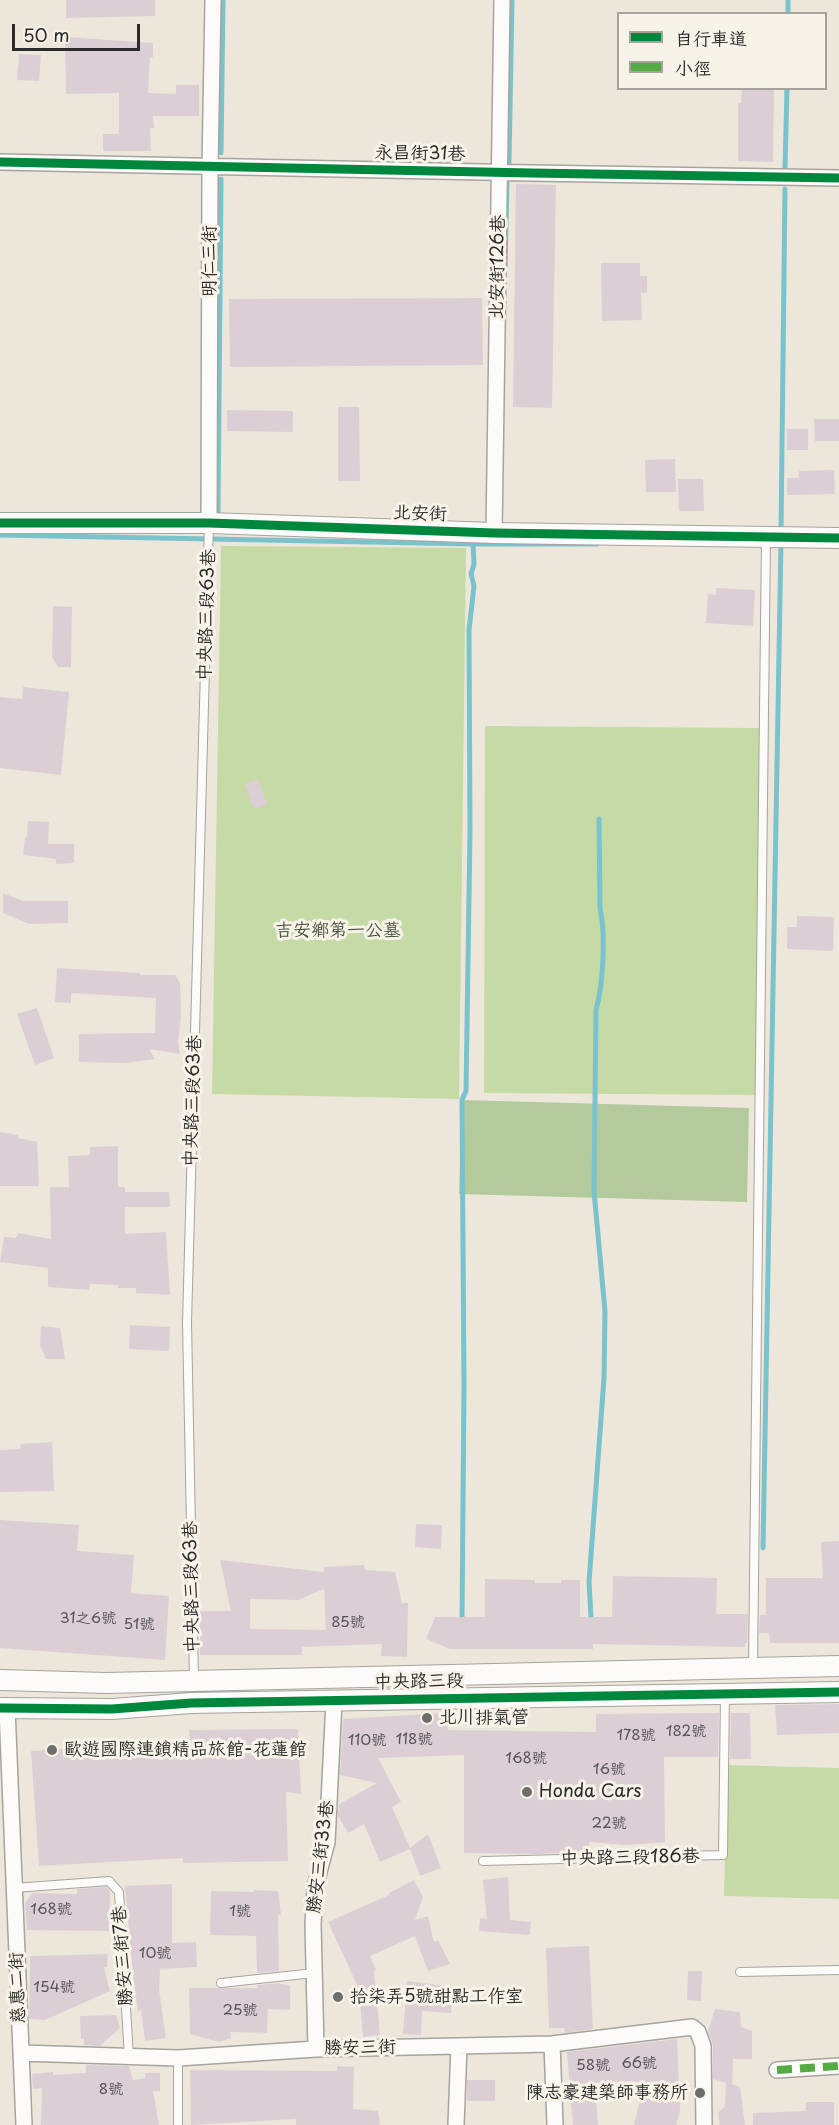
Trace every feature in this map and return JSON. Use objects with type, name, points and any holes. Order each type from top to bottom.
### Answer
[{"type":"street","name":"明仁三街","points":[[209,523],[213,0]]},
{"type":"street","name":"北安街126巷","points":[[494,533],[502,0]]},
{"type":"street","name":"永昌街31巷","points":[[0,162],[839,178]]},
{"type":"street","name":"北安街","points":[[0,523],[209,523],[494,533],[839,538]]},
{"type":"street","name":"中央路三段","points":[[0,1680],[106,1683],[839,1666]]},
{"type":"street","name":"中央路三段","points":[[3,1708],[112,1708],[191,1703],[839,1692]]},
{"type":"street","name":"勝安三街33巷","points":[[316,2049],[313,1924],[315,1887],[327,1842],[334,1701]]},
{"type":"street","name":"慈惠二街","points":[[3,1708],[9,1883],[24,2125]]},
{"type":"street","name":"勝安三街","points":[[21,2053],[178,2058],[316,2049],[552,2044],[692,2028],[698,2032],[703,2046],[704,2125]]},
{"type":"street","points":[[552,2044],[555,2125]]},
{"type":"street","points":[[456,2125],[459,2046]]},
{"type":"street","points":[[777,2070],[839,2066]]},
{"type":"lane","name":"中央路三段63巷","points":[[194,1680],[187,1322],[209,523]]},
{"type":"lane","points":[[753,1668],[766,537]]},
{"type":"lane","name":"中央路三段186巷","points":[[483,1861],[723,1856],[725,1693]]},
{"type":"lane","name":"勝安三街7巷","points":[[9,1883],[109,1881],[119,1892],[129,2058]]},
{"type":"lane","points":[[740,1972],[839,1970]]},
{"type":"lane","points":[[221,1983],[314,1973]]},
{"type":"lane","points":[[178,2058],[178,2125]]},
{"type":"green space","name":"吉安鄉第一公墓","points":[[221,546],[466,548],[459,1099],[212,1094]]},
{"type":"green space","points":[[485,726],[760,728],[759,1095],[484,1093]]},
{"type":"green space","points":[[462,1100],[749,1108],[747,1202],[459,1194]]},
{"type":"green space","points":[[727,1765],[839,1768],[839,1899],[724,1896]]},
{"type":"building","points":[[66,0],[155,0],[155,16],[66,18]]},
{"type":"building","points":[[66,37],[153,43],[148,93],[176,94],[176,85],[199,85],[199,116],[153,116],[154,128],[150,128],[151,151],[103,151],[103,134],[119,134],[119,93],[66,94]]},
{"type":"building","points":[[19,54],[41,55],[39,81],[17,80]]},
{"type":"building","points":[[742,90],[774,90],[773,162],[738,161],[738,103],[741,103]]},
{"type":"building","points":[[516,184],[556,185],[552,408],[513,407]]},
{"type":"building","points":[[601,263],[640,263],[640,276],[647,276],[647,293],[641,293],[642,320],[602,321]]},
{"type":"building","points":[[482,298],[483,365],[230,367],[229,299]]},
{"type":"building","points":[[338,407],[359,407],[360,481],[338,481]]},
{"type":"building","points":[[227,410],[293,411],[293,432],[227,431]]},
{"type":"building","points":[[814,419],[839,419],[839,441],[815,441]]},
{"type":"building","points":[[787,429],[808,429],[808,450],[787,450]]},
{"type":"building","points":[[675,459],[676,492],[646,492],[645,460]]},
{"type":"building","points":[[834,470],[835,494],[787,495],[787,478],[799,478],[799,471]]},
{"type":"building","points":[[678,479],[703,479],[704,511],[679,511]]},
{"type":"building","points":[[716,588],[755,590],[753,626],[706,623],[708,594],[716,595]]},
{"type":"building","points":[[53,606],[72,607],[71,667],[58,667],[52,657]]},
{"type":"building","points":[[23,687],[69,692],[61,775],[0,768],[0,697],[22,699]]},
{"type":"building","points":[[258,779],[267,804],[254,809],[245,784]]},
{"type":"building","points":[[28,821],[49,822],[48,844],[74,844],[74,863],[56,864],[56,859],[23,855]]},
{"type":"building","points":[[3,893],[23,901],[68,901],[68,923],[29,924],[3,913]]},
{"type":"building","points":[[797,916],[834,917],[833,951],[787,949],[787,927],[797,927]]},
{"type":"building","points":[[57,968],[140,973],[140,975],[175,975],[180,983],[181,1016],[178,1043],[180,1054],[149,1049],[155,1059],[126,1063],[79,1062],[79,1034],[155,1033],[156,998],[71,993],[71,1003],[55,1002]]},
{"type":"building","points":[[37,1008],[54,1058],[35,1065],[17,1014]]},
{"type":"building","points":[[0,1132],[18,1135],[19,1138],[37,1142],[39,1186],[0,1186]]},
{"type":"building","points":[[118,1146],[118,1187],[125,1187],[125,1192],[169,1192],[170,1207],[125,1207],[125,1234],[166,1232],[170,1295],[136,1293],[136,1288],[118,1288],[118,1285],[90,1284],[89,1290],[48,1287],[48,1268],[0,1262],[4,1237],[16,1238],[18,1233],[51,1239],[50,1187],[69,1187],[68,1156],[90,1155],[90,1147]]},
{"type":"building","points":[[130,1325],[170,1327],[169,1351],[129,1349]]},
{"type":"building","points":[[41,1326],[60,1328],[65,1359],[46,1359],[40,1346]]},
{"type":"building","points":[[52,1442],[54,1491],[0,1492],[0,1450],[20,1449],[21,1444]]},
{"type":"building","points":[[0,1520],[79,1525],[77,1551],[134,1555],[131,1593],[169,1596],[165,1660],[0,1648]]},
{"type":"building","points":[[416,1524],[442,1525],[441,1549],[415,1547]]},
{"type":"building","points":[[839,1541],[839,1643],[770,1643],[769,1633],[759,1633],[760,1615],[766,1615],[766,1578],[823,1578],[821,1542]]},
{"type":"building","points":[[220,1560],[324,1572],[324,1567],[364,1565],[365,1570],[395,1572],[402,1603],[408,1603],[407,1657],[381,1656],[382,1644],[302,1647],[302,1655],[200,1655],[200,1611],[231,1611]],"holes":[[[324,1589],[326,1630],[250,1629],[250,1599],[298,1600]]]},
{"type":"building","points":[[613,1576],[717,1578],[716,1614],[748,1614],[745,1647],[593,1644],[593,1649],[450,1649],[426,1639],[435,1617],[485,1617],[485,1579],[535,1580],[535,1583],[580,1580],[580,1617],[612,1617]]},
{"type":"building","points":[[839,1704],[839,1733],[777,1735],[775,1705]]},
{"type":"building","points":[[445,1713],[448,1730],[596,1732],[596,1714],[719,1713],[718,1759],[718,1757],[664,1757],[665,1842],[626,1845],[589,1842],[589,1852],[537,1854],[464,1853],[464,1755],[378,1758],[401,1802],[392,1807],[410,1848],[428,1834],[441,1868],[420,1876],[410,1849],[380,1862],[364,1824],[348,1833],[338,1816],[339,1804],[377,1783],[340,1775],[343,1719]]},
{"type":"building","points":[[731,1713],[750,1713],[751,1759],[730,1759]]},
{"type":"building","points":[[298,1729],[301,1794],[286,1792],[288,1861],[183,1863],[183,1858],[39,1866],[31,1751],[190,1741],[189,1730]]},
{"type":"building","points":[[508,1877],[510,1920],[531,1922],[530,1935],[479,1931],[480,1918],[487,1919],[483,1880]]},
{"type":"building","points":[[414,1880],[423,1897],[415,1920],[428,1916],[434,1942],[438,1940],[450,1964],[428,1971],[415,1936],[370,1956],[376,1970],[374,1971],[380,2035],[363,2037],[359,1989],[328,1922],[389,1895]]},
{"type":"building","points":[[172,1884],[172,1943],[196,1942],[197,1967],[160,1969],[159,1989],[166,2038],[145,2041],[141,2009],[138,2012],[125,1886]]},
{"type":"building","points":[[107,1887],[110,1891],[109,1931],[27,1930],[25,1903],[33,1893],[77,1894],[77,1889]]},
{"type":"building","points":[[254,1890],[278,1891],[281,1915],[278,1915],[279,1971],[257,1973],[256,1936],[210,1935],[211,1891],[254,1892]]},
{"type":"building","points":[[589,1946],[593,2029],[565,2033],[564,2028],[549,2028],[546,1948]]},
{"type":"building","points":[[108,1954],[107,1967],[104,1967],[110,1991],[45,2020],[29,2019],[30,1956]]},
{"type":"building","points":[[688,1971],[702,1971],[701,2001],[687,2000]]},
{"type":"building","points":[[407,1981],[453,1987],[451,2013],[422,2011],[421,2035],[403,2034]]},
{"type":"building","points":[[280,1983],[290,1985],[290,2010],[268,2009],[267,2033],[230,2032],[231,2038],[219,2042],[190,2034],[189,1988],[258,1988],[257,1985]]},
{"type":"building","points":[[715,2009],[740,2012],[741,2027],[752,2031],[752,2059],[733,2059],[732,2084],[740,2087],[745,2125],[720,2125],[718,2113],[725,2106],[726,2083],[713,2079],[713,2046],[708,2031]]},
{"type":"building","points":[[116,2015],[120,2028],[100,2046],[84,2045],[84,2039],[81,2039],[80,2016]]},
{"type":"building","points":[[677,2039],[680,2111],[676,2125],[634,2125],[644,2083],[628,2081],[595,2083],[598,2125],[573,2125],[567,2052]]},
{"type":"building","points":[[86,2065],[129,2066],[133,2080],[145,2078],[145,2073],[160,2073],[160,2091],[153,2091],[159,2125],[41,2125],[42,2088],[33,2089],[32,2074],[86,2073]]},
{"type":"building","points":[[337,2066],[354,2067],[353,2109],[378,2111],[380,2125],[296,2125],[296,2119],[191,2125],[190,2070],[337,2071]]},
{"type":"building","points":[[467,2080],[495,2080],[495,2101],[467,2101]]},
{"type":"building","points":[[806,2102],[834,2102],[834,2125],[753,2125],[753,2113],[806,2111]]},
{"type":"waterway","points":[[221,153],[223,0]]},
{"type":"waterway","points":[[509,163],[512,0]]},
{"type":"waterway","points":[[788,0],[788,12]]},
{"type":"waterway","points":[[785,168],[787,90]]},
{"type":"waterway","points":[[218,515],[221,179]]},
{"type":"waterway","points":[[505,268],[507,183]]},
{"type":"waterway","points":[[781,532],[785,189]]},
{"type":"waterway","points":[[0,535],[473,544],[597,544]]},
{"type":"waterway","points":[[763,1548],[781,541]]},
{"type":"waterway","points":[[462,1623],[464,1386],[462,1100],[466,1091],[470,831],[469,630],[474,586],[471,574],[474,564],[473,544]]},
{"type":"waterway","points":[[591,1617],[589,1582],[604,1378],[605,1311],[594,1191],[596,1010],[603,960],[599,819]]},
{"type":"marked path","points":[[777,2070],[839,2066]]},
{"type":"cycle path","points":[[0,162],[839,178]]},
{"type":"cycle path","points":[[0,523],[209,523],[494,533],[839,538]]},
{"type":"cycle path","points":[[0,1708],[112,1709],[191,1703],[839,1692]]},
{"type":"place","name":"北川排氣管","points":[[427,1718]]},
{"type":"place","name":"歐遊國際連鎖精品旅館-花蓮館","points":[[52,1750]]},
{"type":"place","name":"Honda Cars","points":[[527,1792]]},
{"type":"place","name":"拾柒弄5號甜點工作室","points":[[338,1997]]},
{"type":"place","name":"陳志豪建築師事務所","points":[[700,2093]]}]
